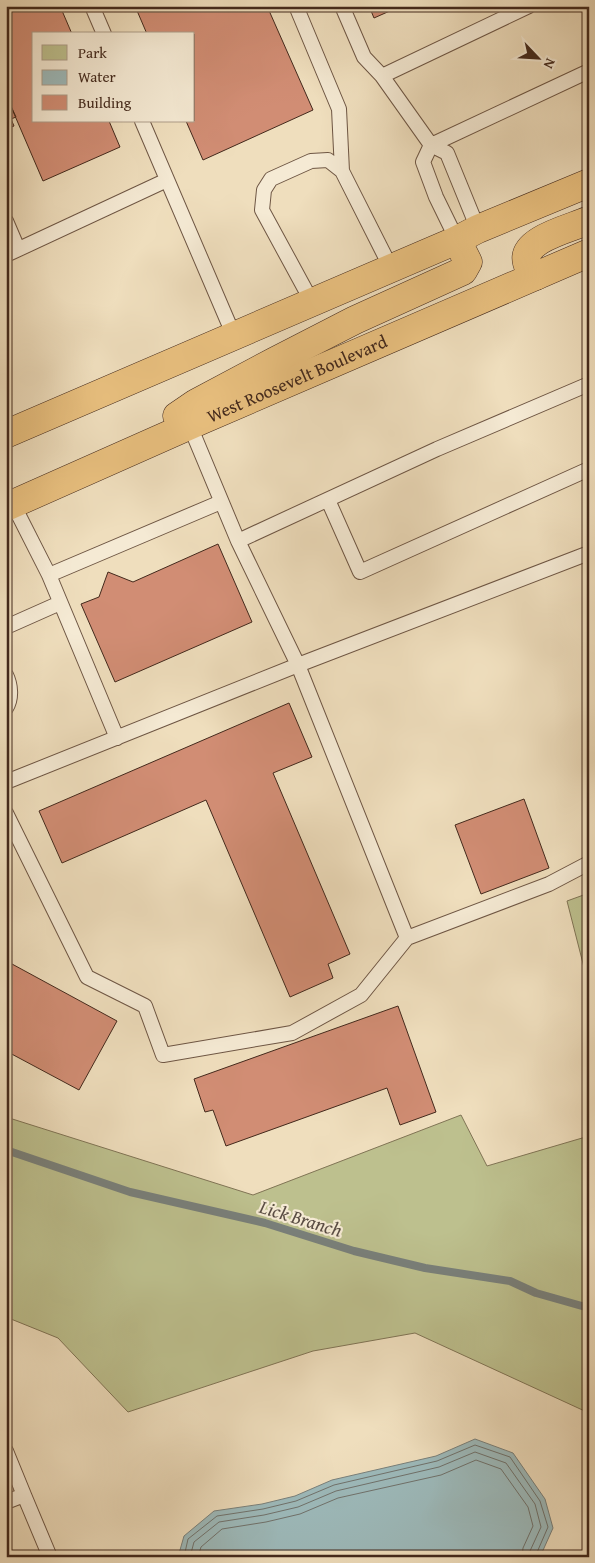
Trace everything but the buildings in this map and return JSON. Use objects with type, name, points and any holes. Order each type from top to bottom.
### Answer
[{"type":"highway","points":[[6,434],[589,183]]},
{"type":"highway","points":[[536,276],[527,263],[527,254],[531,246],[540,239],[589,220]]},
{"type":"highway","points":[[114,459],[196,403],[355,320],[463,271],[468,262],[467,234]]},
{"type":"highway","name":"West Roosevelt Boulevard","points":[[10,506],[589,253]]},
{"type":"lane","points":[[92,6],[103,32]]},
{"type":"lane","points":[[296,6],[339,109],[342,171],[391,268]]},
{"type":"lane","points":[[342,6],[364,57],[382,76],[431,145],[446,153],[467,234]]},
{"type":"lane","points":[[382,76],[529,6]]},
{"type":"lane","points":[[467,234],[436,197],[423,162],[431,145],[589,71]]},
{"type":"lane","points":[[142,122],[234,336]]},
{"type":"lane","points":[[312,302],[262,210],[264,190],[271,179],[311,161],[328,160],[342,171]]},
{"type":"lane","points":[[6,221],[12,252],[167,180]]},
{"type":"lane","points":[[238,541],[437,449],[589,384]]},
{"type":"lane","points":[[190,426],[238,541],[298,665],[407,938]]},
{"type":"lane","points":[[328,500],[360,572],[589,469]]},
{"type":"lane","points":[[49,575],[221,502]]},
{"type":"lane","points":[[10,506],[49,575],[117,738]]},
{"type":"lane","points":[[6,782],[298,665],[589,553]]},
{"type":"lane","points":[[6,627],[60,603]]},
{"type":"lane","points":[[6,675],[9,680],[10,702],[6,708]]},
{"type":"lane","points":[[6,813],[87,977],[145,1006],[163,1055],[292,1033],[361,995],[407,938],[549,884],[589,863]]},
{"type":"lane","points":[[6,1451],[50,1557]]},
{"type":"lane","points":[[6,1502],[24,1495]]},
{"type":"green space","points":[[589,893],[589,987],[567,901]]},
{"type":"green space","points":[[461,1115],[487,1166],[589,1136],[589,1413],[415,1333],[313,1351],[128,1412],[58,1338],[6,1317],[6,1117],[253,1195]]},
{"type":"water","points":[[475,1439],[513,1453],[545,1499],[553,1528],[540,1557],[178,1557],[184,1536],[214,1511],[262,1504],[295,1496],[332,1480],[436,1456]]},
{"type":"waterway","name":"Lick Branch","points":[[6,1150],[130,1192],[265,1223],[354,1251],[425,1268],[510,1281],[536,1293],[589,1308]]}]
